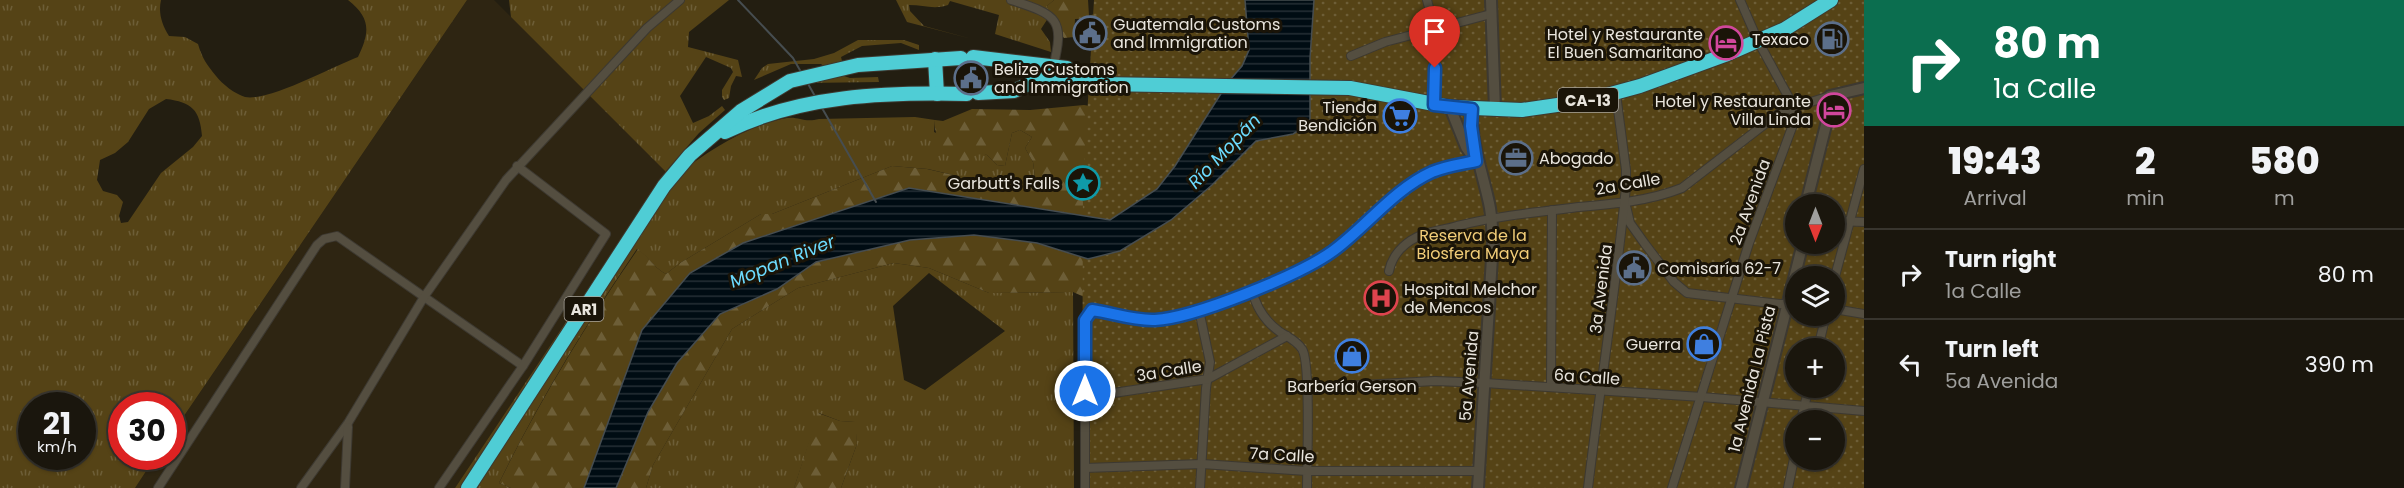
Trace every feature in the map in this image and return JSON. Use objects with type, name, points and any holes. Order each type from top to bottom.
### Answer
[{"type":"highway","name":"CA-13","points":[[1089,79],[1112,83],[1179,86],[1327,86],[1362,89],[1450,107],[1522,110],[1616,94],[1725,55],[1785,28],[1831,0]]},
{"type":"highway","name":"AR1","points":[[468,488],[664,186],[690,155],[754,101],[790,81],[858,65],[935,59],[967,57],[1089,79]]},
{"type":"highway","points":[[935,59],[937,94]]},
{"type":"highway","name":"AR1","points":[[710,139],[757,118],[814,102],[853,97],[1014,91],[1053,71]]},
{"type":"street","points":[[301,488],[348,423],[424,297],[517,166],[578,104],[647,28],[680,0]]},
{"type":"street","points":[[1011,0],[1039,10],[1055,21],[1060,38],[1053,71]]},
{"type":"street","points":[[1426,0],[1435,30],[1434,105]]},
{"type":"street","points":[[1491,0],[1495,110]]},
{"type":"street","points":[[1740,0],[1793,107]]},
{"type":"street","points":[[1351,56],[1385,42],[1491,14]]},
{"type":"street","name":"2a Calle","points":[[1389,271],[1391,261],[1401,249],[1417,237],[1491,218],[1625,202],[1667,194],[1682,188],[1773,117],[1793,107],[1864,88]]},
{"type":"street","name":"3a Avenida","points":[[1588,488],[1625,202],[1626,170],[1616,94]]},
{"type":"street","points":[[1814,194],[1833,95]]},
{"type":"street","name":"5a Avenida","points":[[1450,107],[1466,147],[1476,161]]},
{"type":"street","name":"2a Avenida","points":[[1672,488],[1749,243],[1792,128],[1793,107]]},
{"type":"street","name":"5a Avenida","points":[[1472,109],[1471,126],[1476,161],[1491,218],[1493,264],[1477,471],[1478,488]]},
{"type":"street","points":[[1085,488],[1085,320],[1092,310],[1153,320],[1178,317],[1252,290],[1332,252],[1389,201],[1422,178],[1447,167],[1476,161]]},
{"type":"street","points":[[440,488],[524,366],[606,234],[517,166]]},
{"type":"street","points":[[1838,266],[1864,169]]},
{"type":"street","points":[[1810,194],[1816,178]]},
{"type":"street","points":[[1625,202],[1630,223],[1680,288],[1687,293],[1785,303]]},
{"type":"street","points":[[1551,387],[1552,210]]},
{"type":"street","points":[[1845,221],[1864,222]]},
{"type":"street","points":[[158,488],[317,245],[324,239],[337,236],[524,366]]},
{"type":"street","points":[[1252,290],[1261,313],[1277,330],[1304,350],[1307,388],[1307,488]]},
{"type":"street","points":[[1199,310],[1209,352],[1200,488]]},
{"type":"street","name":"1a Avenida La Pista","points":[[1735,488],[1785,310]]},
{"type":"street","points":[[1845,311],[1864,314]]},
{"type":"street","name":"3a Calle","points":[[1085,404],[1093,396],[1208,379],[1287,336]]},
{"type":"street","name":"6a Calle","points":[[1307,388],[1435,381],[1485,383],[1702,397],[1864,411]]},
{"type":"street","points":[[1803,410],[1806,398]]},
{"type":"street","name":"1a Avenida La Pista","points":[[1741,488],[1760,402]]},
{"type":"street","points":[[345,488],[348,423]]},
{"type":"street","name":"7a Calle","points":[[1085,468],[1202,464],[1307,471],[1477,471]]},
{"type":"street","points":[[1788,488],[1792,470]]},
{"type":"shaded area","points":[[467,0],[494,0],[666,172],[455,488],[135,488],[147,470],[186,470],[186,413]]},
{"type":"green space","points":[[0,0],[161,0],[161,19],[169,36],[185,37],[198,44],[205,61],[222,82],[241,96],[255,97],[285,89],[358,57],[365,40],[366,26],[361,13],[348,0],[467,0],[186,413],[186,392],[108,392],[108,470],[147,470],[135,488],[0,488]],"holes":[[[166,99],[188,105],[197,114],[202,136],[193,147],[161,173],[128,222],[121,223],[119,216],[123,202],[117,195],[103,191],[97,180],[100,160],[115,153],[128,142],[149,109]]]},
{"type":"green space","points":[[509,0],[729,0],[689,32],[688,47],[738,60],[742,77],[736,76],[729,98],[724,100],[722,90],[733,72],[731,68],[706,57],[680,96],[693,123],[709,116],[722,106],[725,110],[699,133],[666,171],[676,176],[728,140],[757,127],[787,118],[809,120],[915,117],[935,120],[934,132],[987,155],[997,165],[1005,166],[1012,133],[1020,130],[1032,137],[1025,148],[1033,162],[1035,177],[1019,180],[966,178],[928,169],[892,166],[772,214],[761,214],[680,263],[666,274],[637,249],[564,363],[514,452],[499,483],[511,488],[455,488],[666,172],[511,17]]},
{"type":"green space","points":[[896,0],[1054,0],[1047,6],[1050,15],[1041,29],[1050,42],[1051,52],[995,34],[999,15],[950,1],[948,5],[938,7],[909,5],[910,11],[924,26],[972,39],[907,22]]},
{"type":"green space","points":[[1054,0],[1088,0],[1089,16],[1106,9],[1097,18],[1075,19],[1074,37],[1064,38],[1047,6]]},
{"type":"green space","name":"Reserva de la Biosfera Maya","points":[[1094,0],[1864,0],[1864,488],[1082,488],[1083,183]]},
{"type":"green space","points":[[858,40],[904,40],[919,45],[919,50],[901,43],[862,46],[841,57],[842,61],[826,68],[821,64],[791,64],[754,80],[762,68],[768,64],[814,59],[834,53]]},
{"type":"green space","points":[[841,75],[850,78],[878,77],[879,82],[805,83]]},
{"type":"green space","points":[[1090,106],[1110,220],[909,188],[842,211],[642,330],[584,488],[511,488],[499,483],[564,364],[638,249],[666,274],[680,263],[761,214],[772,214],[892,166],[927,169],[966,178],[1018,180],[1035,177],[1033,162],[1025,148],[1032,137],[1020,130],[1012,133],[1005,166],[997,165],[987,155],[976,152],[966,163],[954,161],[943,147],[937,137],[935,120],[943,121],[972,109],[1030,110]]},
{"type":"green space","points":[[974,235],[1037,243],[1088,259],[1109,308],[1073,292],[989,293],[929,268],[894,263],[798,288],[732,329],[653,465],[646,488],[616,488],[648,412],[677,363],[720,314],[777,289],[816,262],[910,240]]},
{"type":"green space","points":[[894,263],[929,268],[989,293],[1073,292],[1074,488],[841,488],[857,444],[855,422],[840,421],[819,413],[794,488],[646,488],[653,465],[732,329],[798,288]],"holes":[[[929,273],[1005,331],[925,390],[904,380],[893,306]]]},
{"type":"green space","points":[[818,413],[840,421],[856,422],[857,444],[841,488],[794,488]]},
{"type":"green space","points":[[1346,484],[1425,485],[1425,488],[1346,488]]},
{"type":"water","points":[[1245,0],[1314,0],[1310,58],[1310,119],[1303,128],[1293,134],[1256,141],[1212,185],[1171,220],[1120,251],[1088,259],[1037,243],[974,235],[910,240],[816,262],[777,289],[720,314],[677,363],[648,412],[616,488],[584,488],[642,330],[690,273],[743,243],[909,188],[1110,220],[1157,189],[1175,166],[1229,81],[1242,66],[1249,50]]},
{"type":"waterway","points":[[738,0],[793,58],[801,72]]},
{"type":"waterway","points":[[807,82],[816,98]]},
{"type":"waterway","points":[[822,108],[876,202]]},
{"type":"place","name":"Guatemala Customs and Immigration","points":[[1090,33]]},
{"type":"place","name":"Texaco","points":[[1832,39]]},
{"type":"place","name":"Hotel y Restaurante El Buen Samaritano","points":[[1726,43]]},
{"type":"place","name":"Belize Customs and Immigration","points":[[971,78]]},
{"type":"place","name":"Hotel y Restaurante Villa Linda","points":[[1834,110]]},
{"type":"place","name":"Tienda Bendición","points":[[1400,116]]},
{"type":"place","name":"Abogado","points":[[1516,158]]},
{"type":"place","name":"Garbutt's Falls","points":[[1083,183]]},
{"type":"place","name":"Comisaría 62-7","points":[[1634,268]]},
{"type":"place","name":"Hospital Melchor de Mencos","points":[[1381,298]]},
{"type":"place","name":"Guerra","points":[[1704,344]]},
{"type":"place","name":"Barbería Gerson","points":[[1352,356]]},
{"type":"route","points":[[1085,391],[1085,320],[1092,310],[1135,318],[1162,320],[1185,315],[1243,294],[1275,281],[1332,252],[1389,201],[1422,178],[1447,167],[1476,161],[1471,126],[1472,109],[1434,105],[1435,68]]},
{"type":"water label","name":"Río Mopán","points":[[1224,151]]},
{"type":"water label","name":"Mopan River","points":[[782,261]]}]
